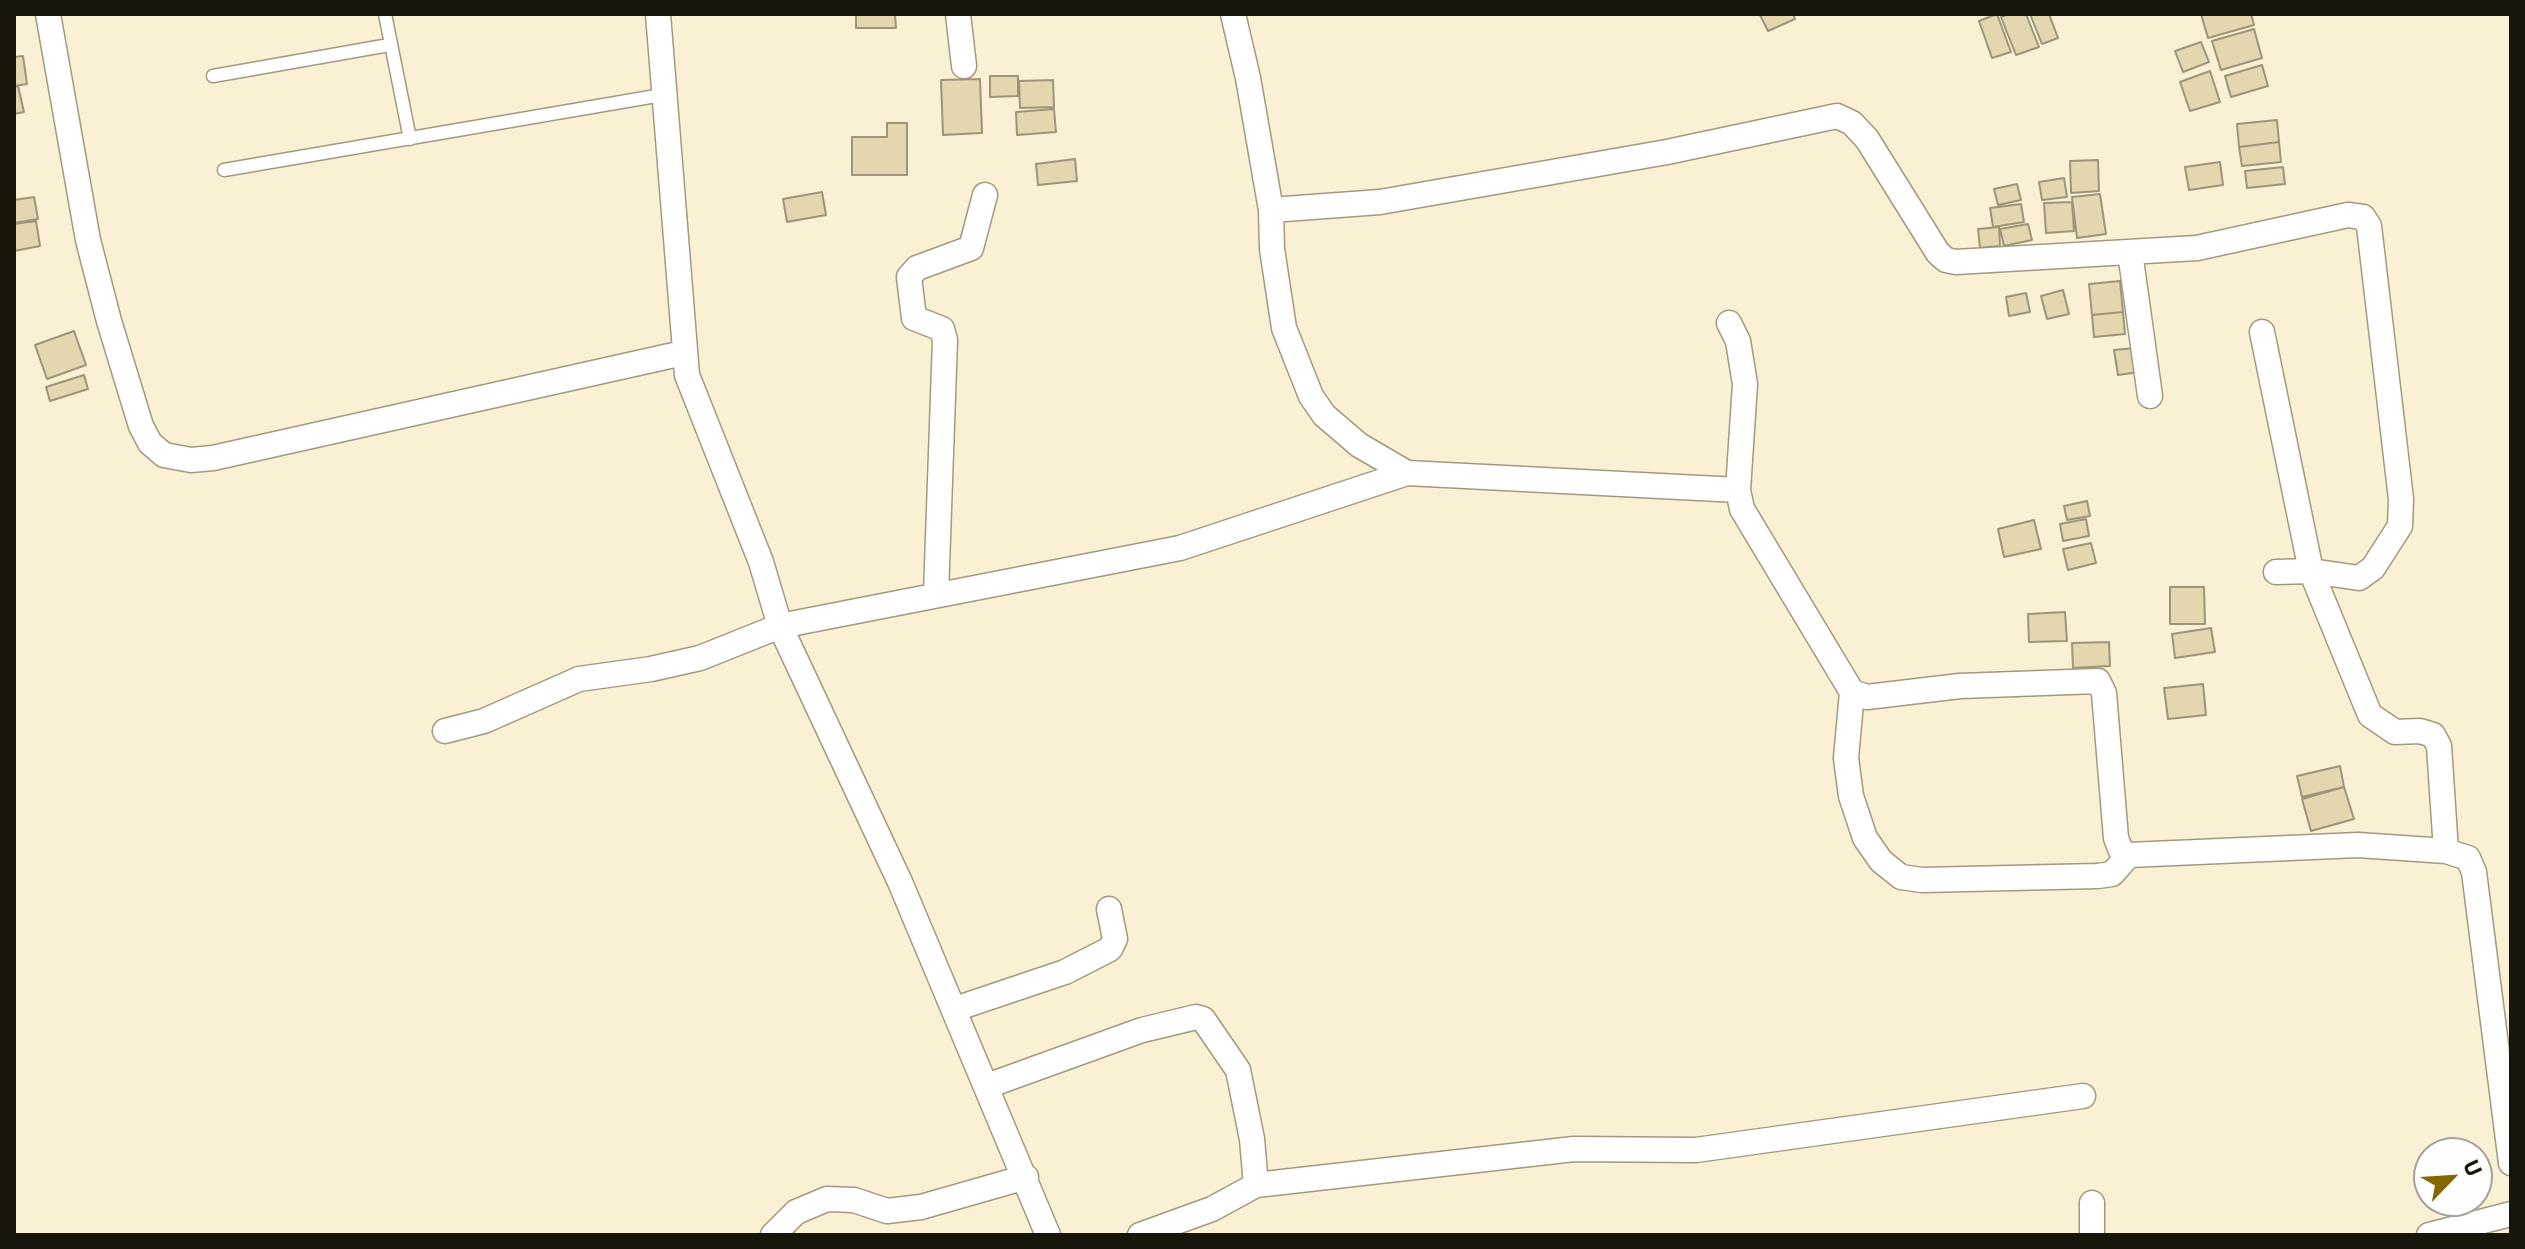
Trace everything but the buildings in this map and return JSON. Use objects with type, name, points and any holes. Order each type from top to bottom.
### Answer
[{"type":"street","points":[[48,14],[88,240],[109,321],[141,426],[150,443],[164,455],[191,460],[213,458],[683,353]]},
{"type":"street","points":[[658,14],[662,95],[687,375],[761,562],[780,626],[843,756],[955,1009],[1048,1235]]},
{"type":"street","points":[[958,14],[964,66]]},
{"type":"street","points":[[1233,14],[1248,78],[1271,210],[1272,249],[1284,328],[1311,396],[1324,415],[1350,437],[1407,473]]},
{"type":"street","points":[[1271,210],[1380,202],[1667,152],[1837,116],[1852,123],[1867,139],[1946,260],[1956,262],[2197,248],[2348,215],[2363,217],[2369,226],[2401,499],[2400,526],[2373,568],[2359,578],[2311,571],[2276,572]]},
{"type":"street","points":[[936,594],[945,340],[942,329],[914,318],[909,277],[917,268],[971,248],[985,195]]},
{"type":"street","points":[[2130,252],[2150,396]]},
{"type":"street","points":[[1729,323],[1738,341],[1745,384],[1738,490],[1742,509],[1852,692],[1846,758],[1851,796],[1865,838],[1881,861],[1901,877],[1922,880],[2098,876],[2112,874],[2129,855]]},
{"type":"street","points":[[2262,332],[2311,571],[2370,715],[2395,732],[2420,731],[2433,735],[2439,746],[2446,851]]},
{"type":"street","points":[[445,731],[484,721],[579,679],[651,669],[700,658],[780,626],[1180,548],[1407,473],[1738,490]]},
{"type":"street","points":[[1852,692],[1867,697],[1960,686],[2098,681],[2104,693],[2116,838],[2121,851],[2129,855],[2358,845],[2461,853],[2474,872],[2511,1163]]},
{"type":"street","points":[[955,1009],[1065,972],[1110,949],[1115,939],[1109,909]]},
{"type":"street","points":[[987,1086],[1142,1030],[1196,1017],[1203,1019],[1238,1070],[1252,1139],[1256,1185]]},
{"type":"street","points":[[1148,1234],[1212,1209],[1256,1185],[1574,1149],[1696,1150],[2083,1096]]},
{"type":"street","points":[[773,1235],[796,1212],[827,1199],[854,1200],[887,1211],[921,1207],[1026,1177]]},
{"type":"street","points":[[2092,1203],[2092,1235]]},
{"type":"street","points":[[2429,1235],[2511,1214]]},
{"type":"lane","points":[[385,14],[410,139]]},
{"type":"lane","points":[[213,76],[389,45]]},
{"type":"lane","points":[[224,170],[662,95]]}]
